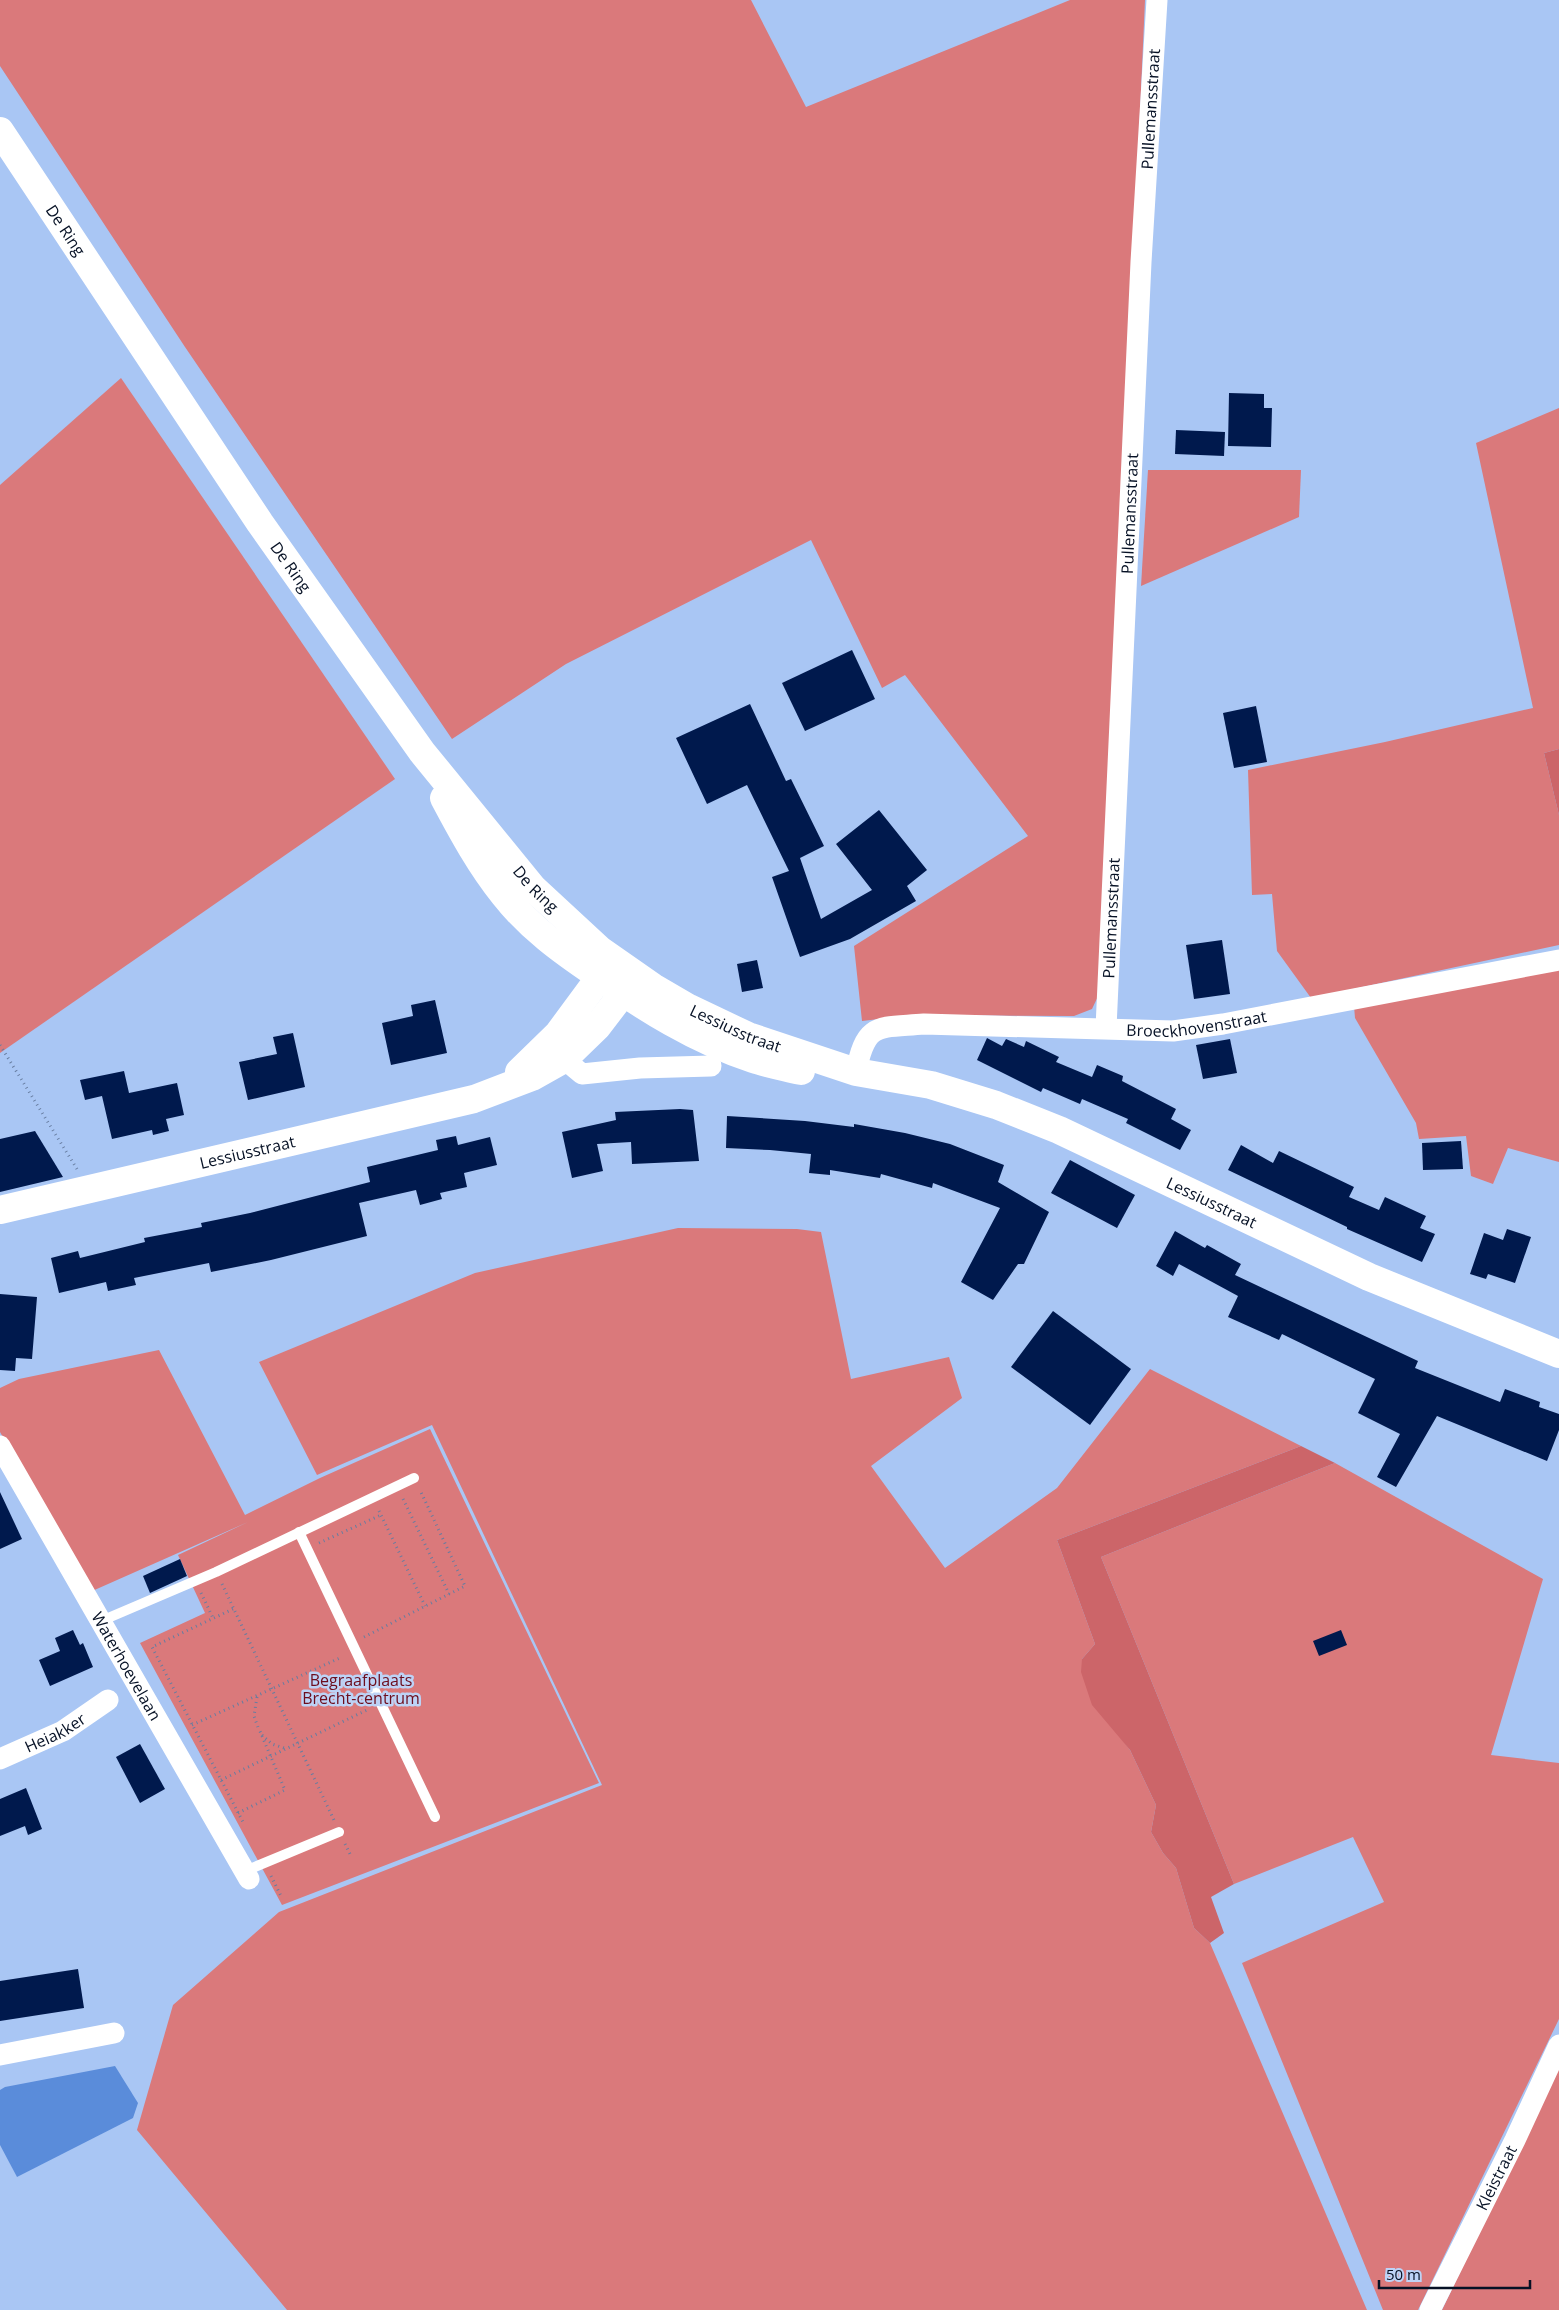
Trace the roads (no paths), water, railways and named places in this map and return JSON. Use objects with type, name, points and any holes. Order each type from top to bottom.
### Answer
[{"type":"main road","name":"De Ring","points":[[0,131],[260,523],[422,752],[533,888],[585,938],[615,979]]},
{"type":"main road","name":"De Ring","points":[[422,752],[459,827],[504,896],[552,944],[615,979]]},
{"type":"main road","name":"Lessiusstraat","points":[[0,1210],[474,1099],[494,1092],[532,1077],[564,1059],[597,1027],[615,979]]},
{"type":"main road","name":"Lessiusstraat","points":[[615,979],[670,1022],[708,1042],[754,1060],[802,1071],[826,1074],[856,1072],[931,1085],[996,1105],[1059,1130],[1369,1277],[1559,1354]]},
{"type":"main road","name":"Lessiusstraat","points":[[494,1092],[531,1062],[615,979]]},
{"type":"street","name":"Pullemansstraat","points":[[1106,1028],[1141,262],[1157,0]]},
{"type":"street","name":"Broeckhovenstraat","points":[[856,1072],[860,1049],[876,1029],[885,1027],[924,1024],[1173,1031],[1224,1024],[1559,960]]},
{"type":"street","points":[[564,1059],[582,1074],[640,1068],[711,1066]]},
{"type":"street","name":"Waterhoevelaan","points":[[2,1452],[101,1621],[252,1871]]},
{"type":"street","name":"Heiakker","points":[[0,1759],[63,1731],[108,1700]]},
{"type":"street","points":[[0,2055],[114,2033]]},
{"type":"street","name":"Kleistraat","points":[[1430,2310],[1515,2140],[1559,2045]]},
{"type":"lane","points":[[101,1621],[216,1572],[414,1478]]},
{"type":"lane","points":[[299,1532],[435,1818]]},
{"type":"lane","points":[[252,1871],[339,1832]]},
{"type":"water","points":[[115,2066],[138,2103],[133,2118],[17,2177],[0,2145],[0,2090],[5,2087]]},
{"type":"park label","name":"Begraafplaats Brecht-centrum","points":[[361,1689]]}]
